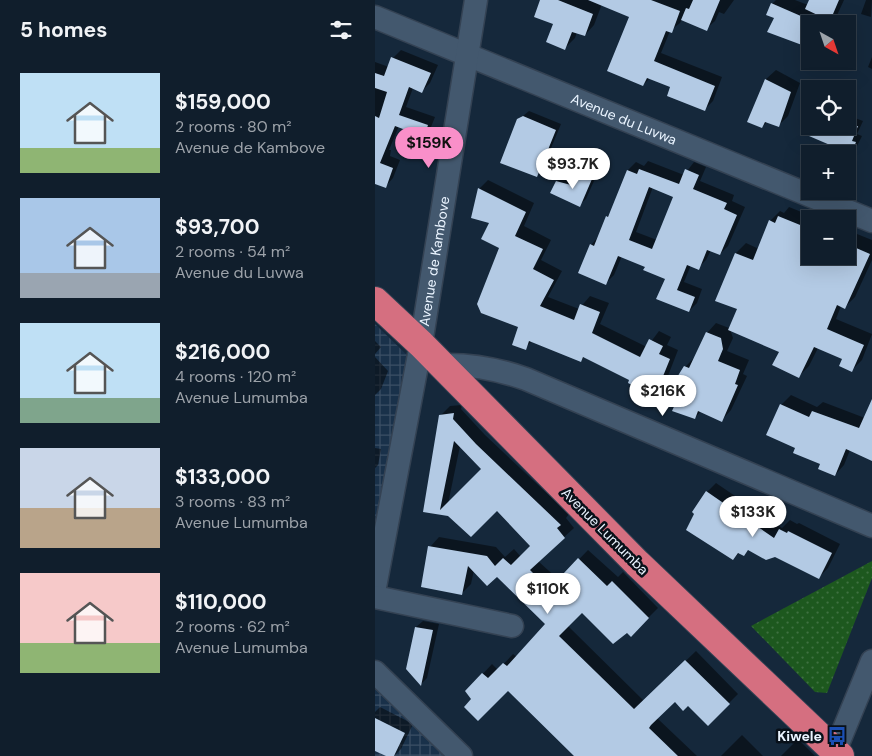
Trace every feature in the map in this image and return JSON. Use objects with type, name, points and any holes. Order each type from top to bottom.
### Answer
[{"type":"highway","name":"Avenue Lumumba","points":[[375,301],[421,344],[637,563],[837,754]]},
{"type":"street","name":"Avenue de Kambove","points":[[375,587],[421,344],[466,54],[477,0]]},
{"type":"street","name":"Avenue du Luvwa","points":[[375,16],[872,221]]},
{"type":"street","points":[[442,365],[496,369],[526,378],[872,526]]},
{"type":"street","points":[[375,597],[512,626]]},
{"type":"street","points":[[837,754],[872,661]]},
{"type":"street","points":[[375,672],[461,756]]},
{"type":"shaded area","points":[[375,324],[410,358],[375,583]]},
{"type":"shaded area","points":[[375,668],[467,756],[375,756]]},
{"type":"green space","points":[[872,561],[872,578],[827,693],[815,692],[751,626]]},
{"type":"building","points":[[540,0],[558,0],[593,14],[585,36],[572,32],[565,50],[546,42],[553,24],[534,17]]},
{"type":"building","points":[[588,0],[651,0],[680,11],[672,33],[666,31],[654,61],[715,86],[705,111],[667,96],[670,87],[647,78],[643,86],[607,71],[629,17]]},
{"type":"building","points":[[693,0],[720,0],[707,31],[681,20],[686,8],[689,9]]},
{"type":"building","points":[[809,0],[839,0],[833,15],[818,15],[805,9]]},
{"type":"building","points":[[771,3],[801,16],[801,45],[767,32],[774,18],[766,15]]},
{"type":"building","points":[[391,57],[431,73],[422,93],[409,87],[399,115],[428,125],[424,137],[395,126],[380,163],[393,168],[386,188],[375,184],[375,116],[379,118],[387,92],[375,88],[375,73],[384,76]]},
{"type":"building","points":[[765,79],[791,92],[779,127],[765,122],[762,128],[747,122]]},
{"type":"building","points":[[523,116],[556,130],[537,177],[500,163],[517,119]]},
{"type":"building","points":[[854,135],[852,141],[856,142],[855,145],[830,145],[809,136]]},
{"type":"building","points":[[639,169],[679,184],[685,169],[699,175],[693,189],[727,203],[724,209],[737,215],[720,255],[707,250],[699,270],[687,265],[677,290],[695,297],[689,312],[656,299],[665,279],[643,270],[645,267],[618,256],[606,285],[578,273],[590,244],[594,246],[606,216],[608,217],[627,170],[637,174]],"holes":[[[649,187],[673,197],[652,249],[629,240]]]},
{"type":"building","points":[[580,173],[592,179],[580,207],[550,193],[556,181],[571,185],[573,182],[575,183]]},
{"type":"building","points":[[478,188],[526,212],[515,236],[543,249],[533,269],[554,280],[540,306],[574,320],[580,304],[600,312],[592,333],[640,357],[649,339],[663,346],[659,354],[670,359],[657,391],[644,386],[642,390],[628,383],[629,380],[583,357],[581,362],[529,341],[526,350],[512,345],[518,327],[481,313],[477,304],[499,248],[481,239],[489,223],[471,218]]},
{"type":"building","points":[[778,216],[801,225],[801,265],[856,265],[856,248],[870,254],[845,309],[837,305],[827,329],[864,345],[852,372],[839,366],[842,359],[814,347],[799,378],[772,365],[779,352],[728,330],[737,309],[715,301],[735,253],[753,260],[769,220],[775,223]]},
{"type":"building","points":[[706,332],[721,338],[723,349],[718,361],[740,370],[735,384],[738,385],[722,422],[698,411],[695,419],[672,411],[677,400],[666,395],[684,366],[689,368]]},
{"type":"building","points":[[872,399],[872,461],[846,449],[835,476],[818,469],[820,464],[793,453],[795,448],[766,435],[780,404],[809,417],[812,411],[859,428]]},
{"type":"building","points":[[454,413],[453,419],[476,444],[561,525],[557,528],[565,538],[530,570],[549,589],[578,558],[607,586],[612,581],[649,618],[631,637],[627,633],[613,644],[582,613],[559,636],[634,709],[685,660],[730,704],[708,726],[688,706],[683,711],[675,702],[651,725],[649,728],[678,756],[574,756],[508,691],[478,721],[464,707],[471,699],[465,691],[482,673],[488,678],[503,663],[507,666],[545,624],[497,577],[487,586],[468,566],[462,595],[421,587],[428,546],[487,556],[495,566],[503,558],[511,565],[530,546],[497,511],[471,537],[448,516],[423,512],[439,415]],"holes":[[[454,441],[481,469],[440,510]]]},
{"type":"building","points":[[706,491],[774,538],[779,529],[787,533],[788,531],[832,553],[819,579],[775,557],[766,560],[748,550],[744,556],[738,553],[733,560],[686,530],[694,514],[692,512]]},
{"type":"building","points":[[415,627],[433,630],[421,686],[406,669]]},
{"type":"building","points":[[375,718],[405,733],[394,756],[386,756],[375,751]]},
{"type":"place","name":"Kiwele","points":[[837,736]]}]
